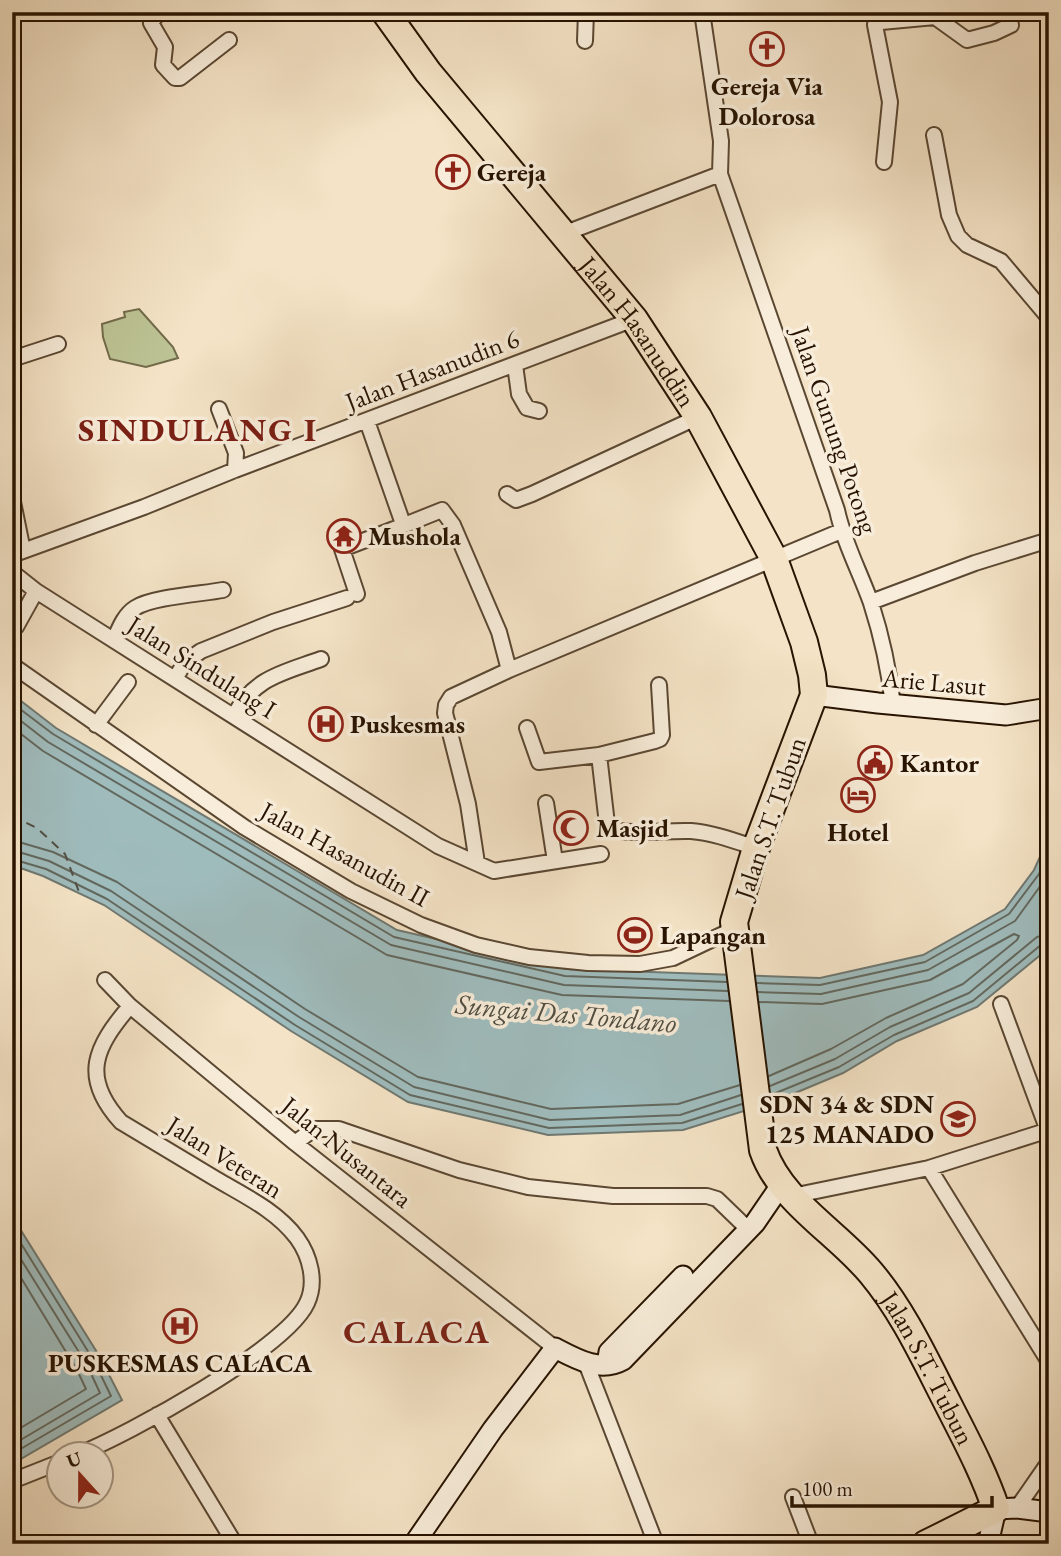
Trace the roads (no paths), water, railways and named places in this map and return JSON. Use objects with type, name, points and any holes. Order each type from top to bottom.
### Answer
[{"type":"highway","name":"Jalan Hasanuddin","points":[[384,12],[428,72],[634,319],[698,417],[774,559],[804,642],[814,695]]},
{"type":"highway","name":"Jalan S.T. Tubun","points":[[814,695],[756,848],[735,940],[776,1175],[849,1248],[897,1307],[975,1457],[1007,1509]]},
{"type":"highway","points":[[926,1544],[1007,1509]]},
{"type":"main road","name":"Arie Lasut","points":[[814,695],[1006,715],[1049,708]]},
{"type":"main road","points":[[414,1544],[493,1429],[555,1348],[586,1363],[607,1365],[609,1352],[747,1224],[776,1175]]},
{"type":"main road","points":[[988,1544],[1007,1509],[1049,1512]]},
{"type":"street","points":[[159,12],[151,23],[164,47],[163,65],[175,78],[180,78],[229,40]]},
{"type":"street","points":[[585,41],[586,12]]},
{"type":"street","name":"Jalan Gunung Potong","points":[[702,12],[721,141],[720,174],[837,510],[841,531],[870,601],[888,660],[894,705]]},
{"type":"street","points":[[884,162],[890,102],[875,25],[881,22],[935,17],[964,38],[971,39],[1011,25],[1008,12]]},
{"type":"street","points":[[934,135],[949,215],[958,236],[967,245],[1001,261],[1049,318]]},
{"type":"street","points":[[563,234],[720,174]]},
{"type":"street","name":"Jalan Hasanudin 6","points":[[18,553],[634,319]]},
{"type":"street","points":[[12,359],[58,344]]},
{"type":"street","points":[[514,365],[519,394],[527,408],[539,411]]},
{"type":"street","points":[[219,409],[236,453],[235,470]]},
{"type":"street","points":[[507,494],[516,500],[532,494],[698,417]]},
{"type":"street","points":[[367,421],[404,523]]},
{"type":"street","points":[[12,497],[18,553]]},
{"type":"street","points":[[175,679],[186,662],[201,651],[273,622],[352,596],[342,549],[442,510],[453,525],[499,632],[509,670]]},
{"type":"street","points":[[477,863],[468,804],[444,709],[451,697],[509,670],[841,531]]},
{"type":"street","points":[[870,601],[1049,540]]},
{"type":"street","name":"Jalan Sindulang I","points":[[12,572],[36,590],[438,846],[494,871],[601,854]]},
{"type":"street","points":[[12,625],[16,627],[36,590]]},
{"type":"street","points":[[114,640],[125,618],[135,608],[148,603],[223,590]]},
{"type":"street","points":[[234,716],[251,689],[262,681],[321,659]]},
{"type":"street","name":"Jalan Hasanudin II","points":[[12,666],[244,827],[351,891],[421,925],[504,952],[561,960],[640,964],[657,963],[735,940]]},
{"type":"street","points":[[96,725],[128,682]]},
{"type":"street","points":[[527,728],[539,762],[599,755],[660,739],[659,685]]},
{"type":"street","points":[[599,755],[607,824],[613,830],[647,833],[690,831],[718,835],[756,848]]},
{"type":"street","points":[[546,803],[555,861]]},
{"type":"street","name":"Jalan Nusantara","points":[[109,985],[130,1006],[295,1143],[555,1348]]},
{"type":"street","points":[[776,1175],[929,1168],[1048,1130],[1001,1004]]},
{"type":"street","name":"Jalan Veteran","points":[[111,1440],[246,1361],[282,1332],[306,1305],[312,1285],[309,1259],[298,1239],[272,1213],[121,1122],[107,1107],[98,1085],[96,1066],[99,1048],[130,1006]]},
{"type":"street","points":[[295,1143],[314,1129],[339,1129],[459,1170],[528,1187],[613,1196],[707,1196],[716,1199],[747,1224]]},
{"type":"street","points":[[929,1168],[1049,1362]]},
{"type":"street","points":[[586,1363],[656,1544]]},
{"type":"street","points":[[157,1415],[235,1544]]},
{"type":"street","points":[[1007,1509],[1049,1462]]},
{"type":"street","points":[[12,1481],[46,1468]]},
{"type":"street","points":[[793,1497],[811,1544]]},
{"type":"water","name":"Sungai Das Tondano","points":[[12,694],[56,728],[397,930],[566,969],[820,978],[923,955],[1005,909],[1034,870],[1049,837],[1049,948],[977,1007],[897,1041],[843,1073],[776,1101],[683,1130],[548,1135],[408,1102],[291,1031],[104,905],[43,876],[12,865]]},
{"type":"water","points":[[12,1216],[100,1357],[122,1400],[53,1440],[46,1440],[46,1444],[19,1460],[12,1461]]},
{"type":"place","name":"Gereja Via Dolorosa","points":[[767,49]]},
{"type":"place","name":"Gereja","points":[[453,172]]},
{"type":"place","name":"Mushola","points":[[344,536]]},
{"type":"place","name":"Puskesmas","points":[[326,724]]},
{"type":"place","name":"Kantor","points":[[875,763]]},
{"type":"place","name":"Hotel","points":[[858,795]]},
{"type":"place","name":"Masjid","points":[[571,828]]},
{"type":"place","name":"Lapangan","points":[[635,935]]},
{"type":"place","name":"SDN 34 & SDN 125 MANADO","points":[[958,1119]]},
{"type":"place","name":"PUSKESMAS CALACA","points":[[180,1326]]},
{"type":"district","name":"SINDULANG I","points":[[198,429]]},
{"type":"district","name":"CALACA","points":[[417,1331]]}]
